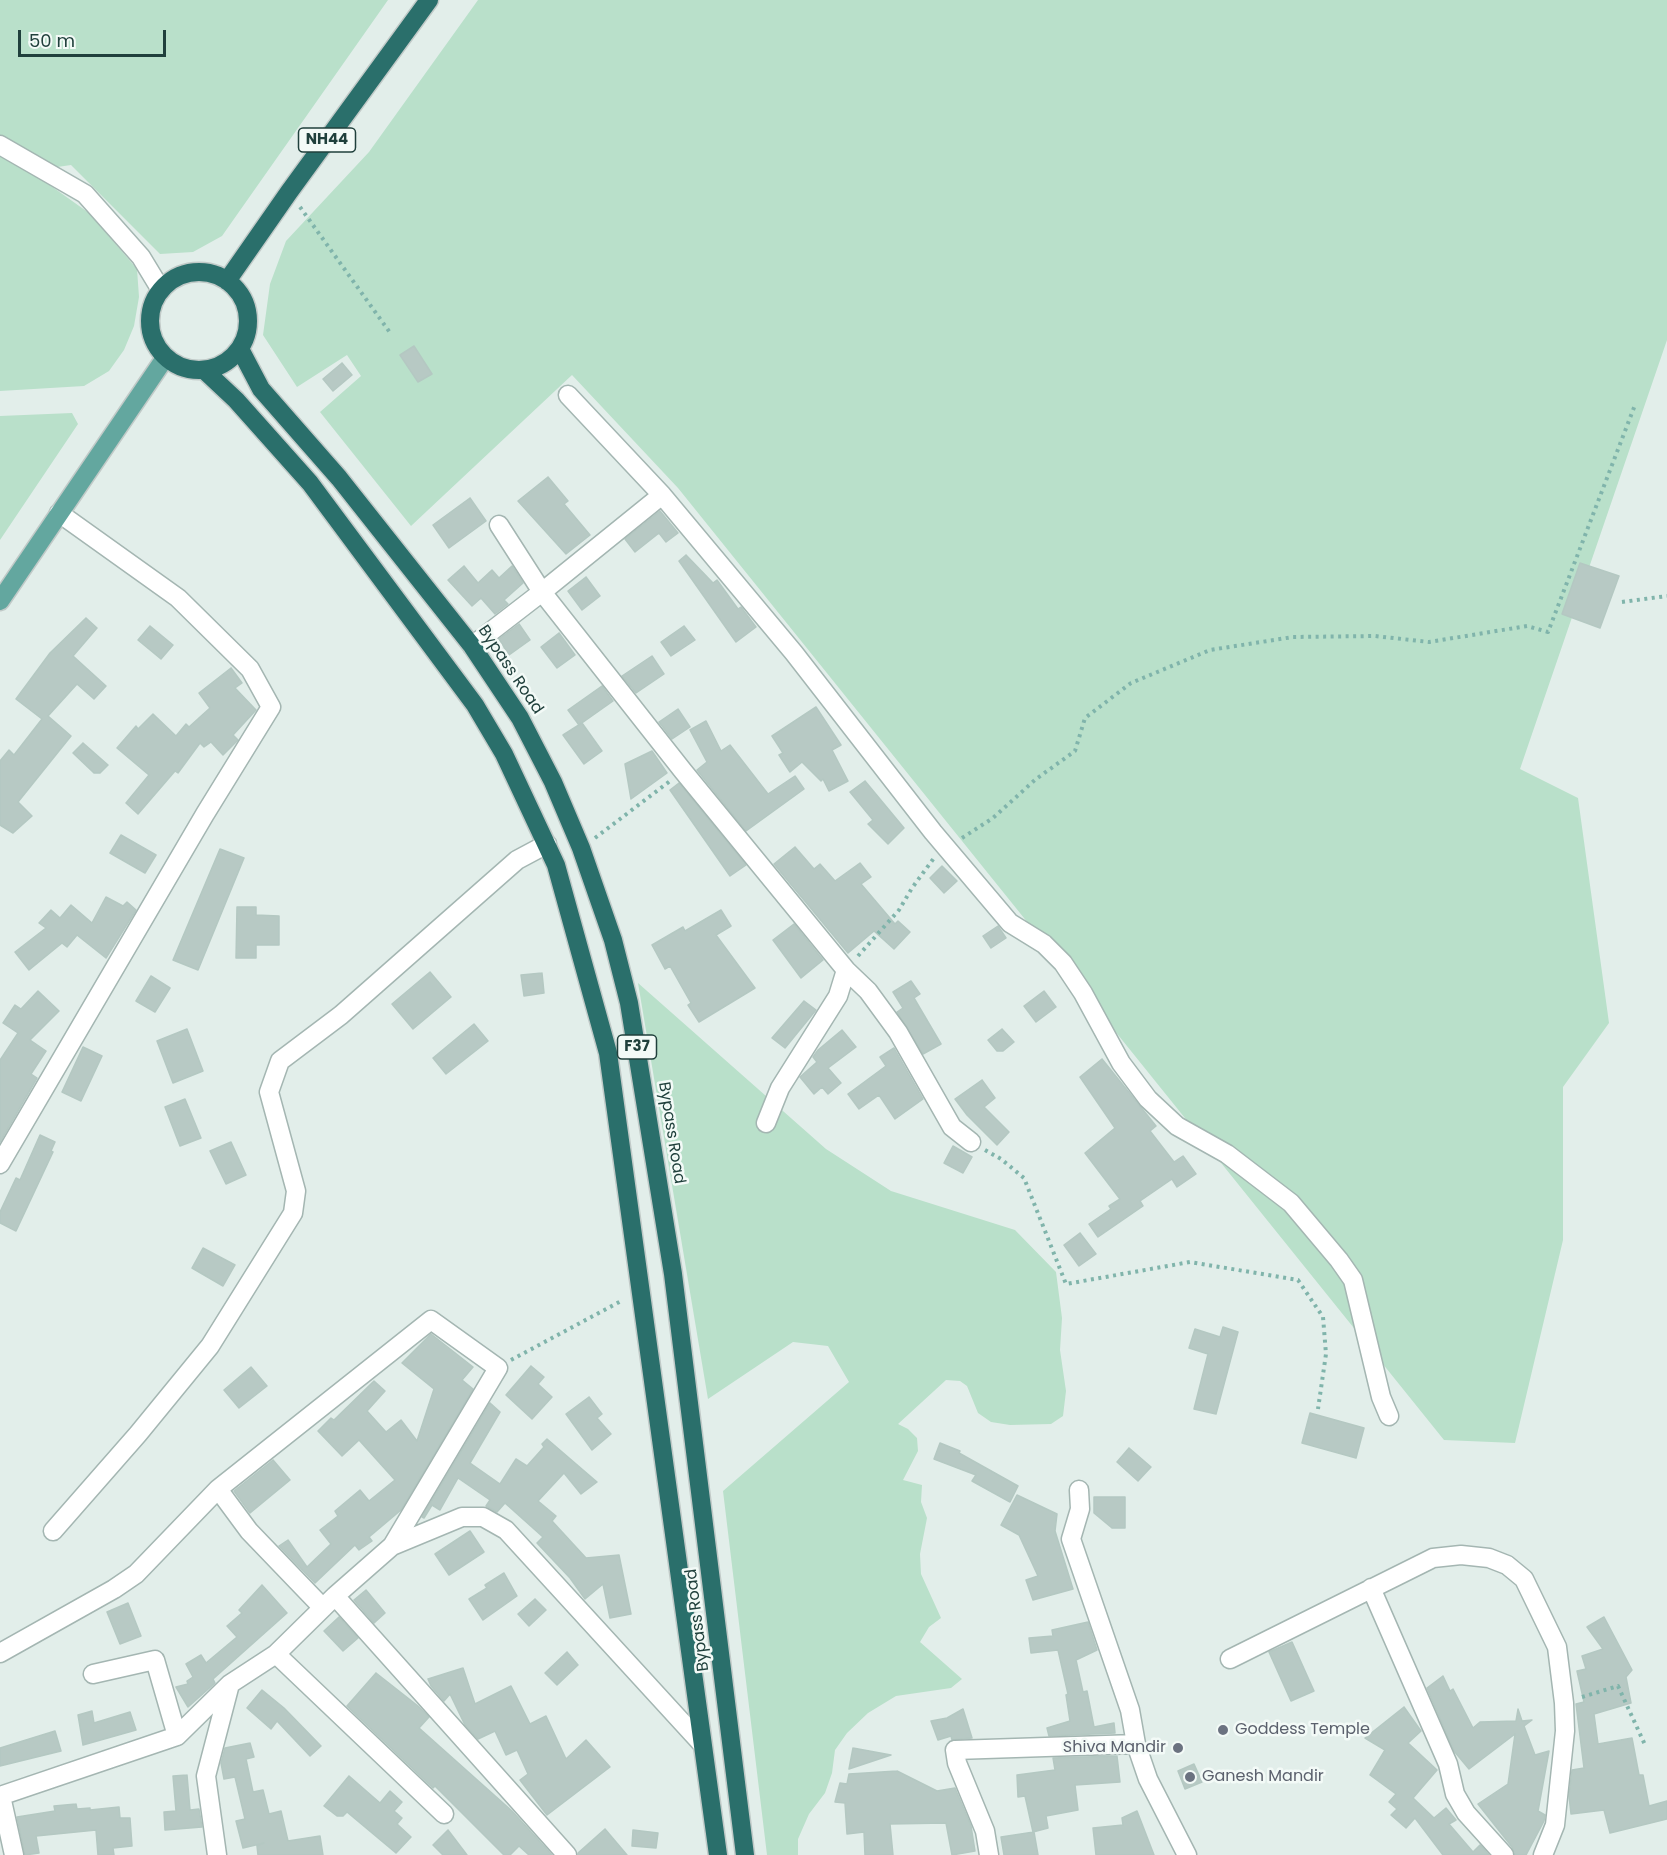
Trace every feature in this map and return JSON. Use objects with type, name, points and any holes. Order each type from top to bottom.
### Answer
[{"type":"highway","name":"NH44","points":[[227,281],[429,0]]},
{"type":"highway","points":[[192,273],[211,274],[227,281],[244,301],[248,325],[240,349],[224,364],[204,370],[183,368],[165,358],[152,337],[150,312],[161,290],[175,278],[192,273]]},
{"type":"highway","name":"Bypass Road","points":[[240,349],[261,389],[339,478],[472,646],[520,718],[553,782],[581,848],[613,940],[629,1003],[649,1112],[675,1286],[745,1855]]},
{"type":"highway","name":"Bypass Road","points":[[204,370],[236,400],[310,483],[475,705],[504,754],[556,865],[608,1053],[718,1855]]},
{"type":"highway","points":[[556,865],[581,848]]},
{"type":"main road","points":[[0,602],[165,358]]},
{"type":"street","points":[[0,145],[85,194],[141,257],[161,290]]},
{"type":"street","points":[[568,395],[662,495],[794,653],[946,848],[1010,923],[1044,944],[1063,963],[1083,993],[1121,1063],[1148,1099],[1177,1125],[1227,1154],[1284,1197],[1339,1260],[1353,1280],[1381,1397],[1389,1416]]},
{"type":"street","points":[[472,646],[662,495]]},
{"type":"street","points":[[0,1164],[199,824],[271,707],[250,669],[178,598],[59,513]]},
{"type":"street","points":[[499,525],[542,592],[683,771],[846,970],[868,991],[898,1032],[952,1127],[971,1142]]},
{"type":"street","points":[[53,1531],[210,1346],[293,1213],[296,1191],[269,1092],[280,1061],[341,1015],[516,860],[547,844]]},
{"type":"street","points":[[766,1123],[780,1088],[838,996],[846,970]]},
{"type":"street","points":[[0,1653],[114,1589],[136,1574],[218,1488],[431,1320],[498,1368],[392,1546],[329,1602],[276,1654],[230,1684],[177,1736],[1,1796],[14,1855]]},
{"type":"street","points":[[218,1488],[249,1531],[329,1602],[567,1855]]},
{"type":"street","points":[[1079,1490],[1080,1509],[1071,1539],[1130,1710],[1136,1744],[1148,1779],[1187,1855]]},
{"type":"street","points":[[392,1546],[462,1517],[483,1517],[506,1530],[702,1744]]},
{"type":"street","points":[[1230,1659],[1433,1558],[1461,1555],[1489,1558],[1507,1565],[1524,1579],[1535,1608],[1557,1647],[1564,1702],[1565,1731],[1555,1825],[1543,1855]]},
{"type":"street","points":[[1371,1588],[1448,1764],[1455,1794],[1466,1813],[1504,1855]]},
{"type":"street","points":[[276,1654],[444,1814]]},
{"type":"street","points":[[93,1674],[155,1660],[177,1736]]},
{"type":"street","points":[[217,1855],[206,1776],[230,1684]]},
{"type":"street","points":[[989,1855],[985,1831],[957,1763],[955,1750],[1136,1744]]},
{"type":"path","points":[[289,192],[391,334]]},
{"type":"path","points":[[846,970],[899,910],[934,858],[993,818],[1036,778],[1075,750],[1085,718],[1131,683],[1210,650],[1293,637],[1375,636],[1429,642],[1527,626],[1548,632],[1635,405]]},
{"type":"path","points":[[1622,602],[1667,596]]},
{"type":"path","points":[[581,848],[683,771]]},
{"type":"path","points":[[971,1142],[1001,1158],[1024,1178],[1066,1284],[1190,1262],[1298,1280],[1323,1317],[1326,1354],[1318,1409]]},
{"type":"path","points":[[498,1368],[641,1290]]},
{"type":"path","points":[[1564,1702],[1618,1686],[1646,1747]]},
{"type":"green space","points":[[0,0],[388,0],[222,236],[193,252],[160,254],[71,165],[30,171],[89,213],[137,269],[139,297],[134,326],[124,350],[109,371],[84,386],[0,391]]},
{"type":"green space","points":[[478,0],[1667,0],[1667,340],[1520,769],[1578,798],[1609,1023],[1563,1087],[1563,1240],[1515,1443],[1444,1440],[678,488],[572,375],[411,526],[320,412],[361,376],[347,355],[297,387],[263,335],[270,284],[286,241],[369,152]]},
{"type":"green space","points":[[72,413],[78,424],[0,540],[0,416]]},
{"type":"green space","points":[[638,983],[826,1149],[891,1191],[1015,1230],[1056,1272],[1062,1318],[1060,1350],[1066,1391],[1063,1416],[1051,1424],[1010,1425],[991,1422],[978,1413],[967,1386],[960,1381],[946,1380],[898,1424],[908,1429],[917,1438],[918,1451],[903,1480],[922,1485],[921,1502],[927,1518],[920,1554],[921,1574],[941,1618],[929,1627],[920,1642],[962,1679],[951,1688],[896,1696],[868,1713],[847,1733],[835,1750],[832,1773],[825,1793],[809,1814],[798,1839],[798,1855],[767,1855],[723,1491],[849,1382],[828,1346],[793,1342],[708,1399]]},
{"type":"building","points":[[414,346],[432,374],[418,382],[400,355]]},
{"type":"building","points":[[342,363],[352,375],[333,391],[323,379]]},
{"type":"building","points":[[548,477],[568,501],[564,504],[590,535],[566,554],[518,501]]},
{"type":"building","points":[[470,498],[486,521],[449,548],[433,525]]},
{"type":"building","points":[[660,511],[678,533],[666,542],[659,533],[635,552],[625,539]]},
{"type":"building","points":[[686,555],[713,583],[717,580],[738,609],[741,607],[756,627],[736,642],[679,561]]},
{"type":"building","points":[[1580,563],[1619,576],[1600,628],[1562,614]]},
{"type":"building","points":[[464,566],[478,583],[492,570],[499,578],[512,566],[523,583],[504,600],[508,604],[495,614],[481,598],[472,606],[448,580]]},
{"type":"building","points":[[586,577],[600,596],[582,610],[568,591]]},
{"type":"building","points":[[86,618],[97,628],[73,656],[106,686],[94,699],[77,684],[48,716],[71,736],[18,802],[32,816],[13,833],[0,825],[0,761],[9,750],[14,755],[42,719],[16,699],[50,653]]},
{"type":"building","points":[[519,624],[530,640],[509,655],[499,639]]},
{"type":"building","points":[[150,626],[173,645],[161,659],[138,640]]},
{"type":"building","points":[[684,626],[695,640],[671,656],[661,642]]},
{"type":"building","points":[[559,633],[575,655],[557,668],[541,647]]},
{"type":"building","points":[[652,656],[664,674],[636,693],[622,676]]},
{"type":"building","points":[[231,668],[242,683],[235,688],[256,710],[233,735],[238,740],[223,755],[211,742],[204,747],[200,743],[178,773],[175,771],[138,814],[126,803],[149,775],[117,748],[136,726],[138,729],[153,714],[176,736],[186,724],[189,727],[210,708],[199,693]]},
{"type":"building","points":[[602,686],[613,701],[579,725],[568,710]]},
{"type":"building","points":[[816,707],[841,745],[832,750],[848,781],[829,791],[823,779],[821,781],[802,762],[790,772],[779,755],[783,753],[772,736]]},
{"type":"building","points":[[678,709],[690,727],[672,739],[659,722]]},
{"type":"building","points":[[706,721],[721,751],[730,745],[768,794],[795,776],[804,789],[746,831],[697,770],[707,762],[690,730]]},
{"type":"building","points":[[582,723],[602,751],[584,764],[563,735]]},
{"type":"building","points":[[83,743],[108,765],[100,773],[94,773],[73,753]]},
{"type":"building","points":[[652,751],[667,773],[631,799],[625,764]]},
{"type":"building","points":[[865,781],[904,828],[888,844],[868,824],[873,820],[850,792]]},
{"type":"building","points":[[679,783],[746,865],[730,876],[670,790]]},
{"type":"building","points":[[121,835],[156,855],[145,873],[110,853]]},
{"type":"building","points":[[795,847],[814,869],[820,864],[835,881],[860,863],[871,877],[861,884],[895,924],[898,921],[910,932],[894,949],[874,931],[848,953],[774,864]]},
{"type":"building","points":[[220,849],[244,858],[198,970],[173,960]]},
{"type":"building","points":[[942,866],[957,881],[944,893],[930,878]]},
{"type":"building","points":[[106,897],[123,906],[127,902],[136,910],[106,958],[77,935],[67,947],[62,943],[29,970],[15,952],[46,928],[39,923],[51,910],[60,918],[71,905],[92,923]]},
{"type":"building","points":[[237,907],[256,907],[256,915],[279,916],[279,945],[256,945],[256,958],[236,958]]},
{"type":"building","points":[[721,910],[731,926],[716,935],[755,988],[699,1022],[688,1005],[691,1003],[670,966],[665,969],[652,945],[683,927],[685,931]]},
{"type":"building","points":[[794,924],[823,960],[801,978],[773,940]]},
{"type":"building","points":[[998,926],[1006,938],[991,948],[983,936]]},
{"type":"building","points":[[430,972],[451,997],[413,1029],[392,1004]]},
{"type":"building","points":[[542,973],[544,993],[524,996],[521,975]]},
{"type":"building","points":[[151,976],[170,988],[155,1012],[136,1001]]},
{"type":"building","points":[[911,981],[920,994],[914,998],[941,1044],[923,1054],[897,1012],[903,1008],[893,992]]},
{"type":"building","points":[[38,991],[59,1011],[30,1040],[46,1051],[31,1074],[37,1078],[0,1142],[0,1060],[18,1033],[3,1023],[15,1005],[21,1009]]},
{"type":"building","points":[[1044,991],[1056,1007],[1036,1022],[1024,1006]]},
{"type":"building","points":[[804,1001],[816,1010],[785,1048],[772,1038]]},
{"type":"building","points":[[474,1024],[488,1041],[446,1074],[433,1058]]},
{"type":"building","points":[[187,1029],[203,1071],[173,1083],[157,1041]]},
{"type":"building","points":[[1002,1029],[1014,1042],[1003,1051],[997,1051],[988,1040]]},
{"type":"building","points":[[842,1030],[856,1047],[828,1068],[841,1083],[828,1094],[822,1087],[814,1094],[800,1077],[817,1062],[813,1057],[818,1050]]},
{"type":"building","points":[[83,1047],[102,1056],[81,1101],[62,1092]]},
{"type":"building","points":[[894,1048],[923,1099],[895,1119],[879,1095],[859,1109],[848,1094],[886,1066],[880,1057]]},
{"type":"building","points":[[1102,1059],[1156,1126],[1150,1131],[1174,1162],[1183,1156],[1196,1174],[1177,1187],[1172,1179],[1140,1201],[1143,1206],[1098,1237],[1089,1224],[1111,1209],[1109,1206],[1120,1199],[1085,1153],[1115,1128],[1080,1077]]},
{"type":"building","points":[[982,1080],[995,1098],[984,1107],[1009,1132],[997,1145],[967,1115],[955,1099]]},
{"type":"building","points":[[185,1099],[201,1138],[180,1146],[165,1107]]},
{"type":"building","points":[[40,1135],[55,1142],[51,1151],[53,1152],[16,1231],[0,1223],[0,1212],[16,1178],[20,1180]]},
{"type":"building","points":[[231,1142],[246,1175],[226,1184],[210,1151]]},
{"type":"building","points":[[953,1146],[972,1157],[963,1173],[944,1163]]},
{"type":"building","points":[[1080,1233],[1096,1254],[1079,1266],[1064,1245]]},
{"type":"building","points":[[203,1248],[235,1265],[223,1286],[192,1268]]},
{"type":"building","points":[[1223,1327],[1238,1332],[1216,1414],[1194,1409],[1208,1354],[1189,1348],[1195,1329],[1220,1337]]},
{"type":"building","points":[[431,1334],[473,1367],[462,1380],[473,1389],[401,1510],[369,1537],[372,1541],[359,1550],[355,1545],[315,1583],[279,1546],[288,1540],[307,1567],[331,1544],[320,1530],[338,1516],[335,1511],[360,1490],[369,1501],[395,1480],[359,1440],[342,1456],[318,1431],[331,1418],[334,1420],[374,1381],[385,1391],[367,1411],[386,1432],[401,1420],[417,1441],[434,1389],[402,1363]]},
{"type":"building","points":[[531,1366],[544,1377],[538,1384],[552,1397],[532,1419],[506,1395]]},
{"type":"building","points":[[251,1367],[267,1386],[239,1408],[224,1390]]},
{"type":"building","points":[[589,1397],[602,1414],[597,1418],[611,1434],[592,1450],[566,1414]]},
{"type":"building","points":[[490,1403],[500,1412],[470,1463],[500,1484],[516,1459],[527,1466],[544,1447],[542,1444],[547,1439],[597,1482],[581,1494],[564,1473],[538,1501],[556,1516],[552,1521],[586,1558],[619,1555],[631,1614],[610,1618],[603,1584],[585,1599],[570,1578],[537,1543],[543,1537],[505,1503],[497,1512],[486,1506],[490,1500],[458,1478],[440,1510],[432,1505],[424,1518],[422,1517]]},
{"type":"building","points":[[1310,1413],[1364,1428],[1356,1458],[1302,1443]]},
{"type":"building","points":[[940,1443],[960,1451],[959,1453],[1018,1486],[1010,1502],[972,1481],[976,1475],[934,1459]]},
{"type":"building","points":[[1129,1448],[1151,1467],[1138,1481],[1117,1462]]},
{"type":"building","points":[[273,1460],[290,1480],[250,1513],[234,1491]]},
{"type":"building","points":[[1017,1495],[1057,1514],[1055,1531],[1073,1589],[1033,1600],[1026,1580],[1038,1576],[1019,1535],[1001,1525]]},
{"type":"building","points":[[1094,1497],[1125,1497],[1125,1528],[1112,1528],[1094,1513]]},
{"type":"building","points":[[470,1531],[484,1552],[449,1575],[435,1554]]},
{"type":"building","points":[[504,1573],[517,1596],[483,1620],[469,1599],[487,1588],[485,1585]]},
{"type":"building","points":[[262,1585],[287,1613],[213,1679],[215,1683],[188,1707],[176,1687],[188,1684],[187,1681],[193,1677],[186,1664],[201,1655],[206,1663],[237,1637],[227,1626],[242,1613],[239,1610]]},
{"type":"building","points":[[366,1590],[385,1613],[374,1623],[354,1600]]},
{"type":"building","points":[[535,1599],[546,1610],[529,1626],[518,1614]]},
{"type":"building","points":[[128,1603],[141,1636],[120,1644],[107,1612]]},
{"type":"building","points":[[339,1617],[358,1638],[343,1651],[324,1631]]},
{"type":"building","points":[[1604,1617],[1632,1670],[1626,1677],[1631,1703],[1594,1714],[1598,1744],[1632,1738],[1639,1775],[1643,1775],[1649,1806],[1667,1801],[1667,1819],[1610,1833],[1604,1810],[1571,1814],[1569,1796],[1572,1770],[1584,1768],[1576,1704],[1584,1702],[1577,1671],[1586,1669],[1582,1656],[1603,1649],[1587,1627]]},
{"type":"building","points":[[1088,1622],[1097,1650],[1076,1660],[1083,1692],[1087,1691],[1094,1727],[1114,1723],[1115,1733],[1049,1736],[1047,1728],[1070,1721],[1066,1695],[1068,1694],[1058,1650],[1031,1653],[1029,1638],[1053,1636],[1052,1630]]},
{"type":"building","points":[[1292,1642],[1314,1691],[1291,1701],[1269,1652]]},
{"type":"building","points":[[567,1652],[578,1665],[557,1685],[545,1673]]},
{"type":"building","points":[[463,1668],[475,1704],[511,1686],[530,1724],[546,1716],[566,1759],[586,1740],[610,1767],[547,1815],[520,1780],[528,1774],[517,1750],[506,1755],[495,1731],[478,1739],[465,1725],[450,1694],[444,1701],[431,1686],[428,1679]]},
{"type":"building","points":[[376,1673],[429,1717],[419,1728],[512,1811],[552,1855],[529,1855],[519,1846],[510,1855],[504,1855],[435,1786],[433,1788],[347,1706]]},
{"type":"building","points":[[1443,1676],[1450,1691],[1453,1689],[1473,1728],[1480,1722],[1516,1721],[1518,1709],[1522,1721],[1532,1720],[1524,1726],[1535,1755],[1549,1751],[1538,1811],[1545,1815],[1544,1821],[1526,1855],[1515,1855],[1512,1847],[1478,1804],[1508,1784],[1515,1734],[1469,1769],[1454,1751],[1427,1688]]},
{"type":"building","points":[[262,1690],[284,1708],[321,1746],[310,1756],[277,1721],[271,1729],[247,1708]]},
{"type":"building","points":[[1404,1707],[1421,1731],[1408,1743],[1437,1770],[1413,1798],[1434,1818],[1446,1808],[1456,1820],[1449,1824],[1473,1852],[1480,1845],[1489,1855],[1443,1855],[1415,1818],[1406,1828],[1391,1815],[1397,1809],[1389,1802],[1396,1794],[1370,1775],[1385,1750],[1365,1738]]},
{"type":"building","points":[[963,1709],[972,1738],[952,1740],[951,1736],[938,1740],[931,1721],[947,1718]]},
{"type":"building","points":[[92,1711],[94,1723],[130,1712],[136,1730],[83,1745],[78,1715]]},
{"type":"building","points":[[55,1731],[61,1751],[0,1766],[0,1748]]},
{"type":"building","points":[[250,1743],[254,1757],[246,1759],[253,1792],[263,1790],[269,1814],[281,1811],[288,1841],[320,1836],[323,1855],[258,1855],[257,1846],[264,1843],[243,1848],[236,1821],[245,1819],[235,1777],[224,1779],[221,1763],[225,1748]]},
{"type":"building","points":[[853,1748],[891,1755],[849,1769]]},
{"type":"building","points":[[1117,1756],[1120,1782],[1075,1785],[1078,1810],[1046,1816],[1048,1828],[1033,1832],[1025,1796],[1018,1797],[1017,1775],[1055,1770],[1053,1758]]},
{"type":"building","name":"Ganesh Mandir","points":[[1194,1764],[1202,1782],[1185,1789],[1178,1771]]},
{"type":"building","points":[[897,1771],[937,1791],[955,1788],[971,1826],[975,1851],[952,1855],[946,1823],[890,1824],[893,1855],[865,1855],[864,1832],[847,1834],[845,1803],[835,1802],[840,1783],[847,1784],[849,1774]]},
{"type":"building","points":[[187,1775],[190,1810],[199,1809],[202,1827],[165,1830],[164,1812],[176,1811],[173,1776]]},
{"type":"building","points":[[349,1776],[380,1803],[390,1791],[402,1802],[394,1811],[402,1818],[397,1824],[411,1837],[396,1853],[347,1812],[343,1816],[337,1816],[324,1806]]},
{"type":"building","points":[[76,1804],[77,1809],[90,1808],[90,1810],[119,1807],[120,1818],[130,1818],[132,1846],[113,1848],[114,1855],[98,1855],[96,1830],[36,1836],[39,1853],[25,1855],[17,1817],[55,1811],[54,1806]]},
{"type":"building","points":[[1137,1811],[1154,1855],[1096,1855],[1093,1828],[1123,1825],[1122,1818]]},
{"type":"building","points":[[605,1829],[627,1855],[578,1855],[578,1853]]},
{"type":"building","points":[[448,1830],[467,1855],[443,1855],[433,1845]]},
{"type":"building","points":[[633,1830],[658,1833],[656,1848],[632,1846]]},
{"type":"building","points":[[1034,1832],[1038,1855],[1004,1855],[1001,1837]]},
{"type":"place","name":"Goddess Temple","points":[[1223,1730]]},
{"type":"place","name":"Shiva Mandir","points":[[1178,1748]]},
{"type":"place","name":"Ganesh Mandir","points":[[1190,1777]]}]
